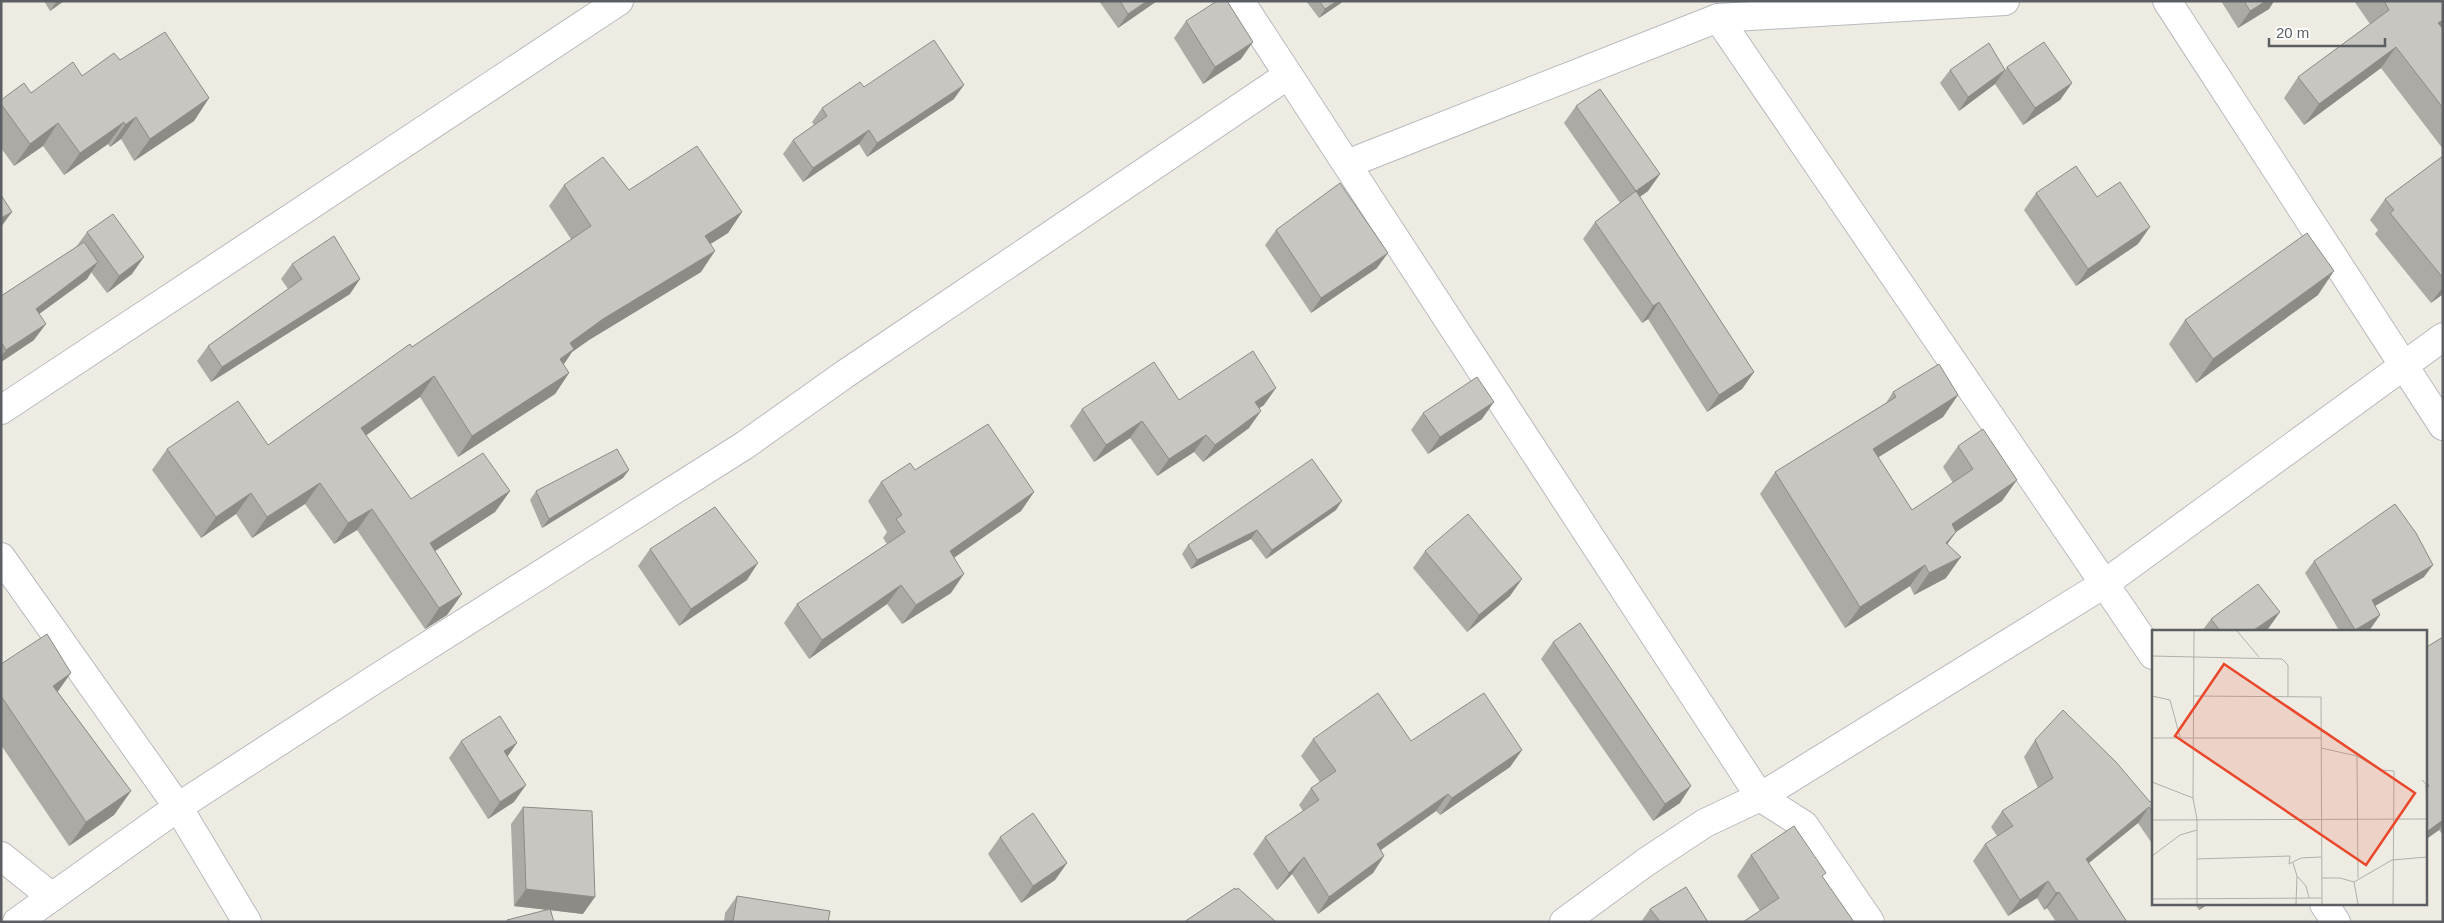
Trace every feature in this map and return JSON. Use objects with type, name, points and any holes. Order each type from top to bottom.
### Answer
[{"type":"street","points":[[1,410],[619,1]]},
{"type":"street","points":[[1240,1],[1760,797],[1804,825],[1870,922]]},
{"type":"street","points":[[1347,164],[1718,18],[2005,1]]},
{"type":"street","points":[[2167,1],[2443,426]]},
{"type":"street","points":[[1718,18],[2152,654]]},
{"type":"street","points":[[17,922],[178,808],[377,678],[745,445],[844,374],[1288,75]]},
{"type":"street","points":[[1564,922],[1646,862],[1705,823],[1760,797],[2104,584],[2443,337]]},
{"type":"street","points":[[1,557],[178,808],[247,922]]},
{"type":"street","points":[[1,856],[52,898]]},
{"type":"street","points":[[2325,906],[2336,922]]},
{"type":"building","points":[[1120,1],[1147,1],[1128,14]]},
{"type":"building","points":[[1217,1],[1227,1],[1253,42],[1215,67],[1186,21]]},
{"type":"building","points":[[1319,1],[1337,1],[1325,9]]},
{"type":"building","points":[[2244,1],[2266,1],[2250,11]]},
{"type":"building","points":[[2384,1],[2443,1],[2443,20],[2438,23],[2443,29],[2443,108],[2396,47],[2319,104],[2298,77],[2389,10]]},
{"type":"building","points":[[165,32],[209,98],[150,139],[136,117],[125,125],[124,122],[80,153],[58,123],[30,144],[1,104],[1,100],[24,83],[31,93],[73,62],[82,76],[114,53],[120,60]]},
{"type":"building","points":[[934,40],[964,85],[877,143],[869,130],[813,168],[793,140],[827,116],[822,108],[860,82],[864,87]]},
{"type":"building","points":[[2044,42],[2072,83],[2035,108],[2007,67]]},
{"type":"building","points":[[1989,43],[2005,70],[1968,97],[1950,70]]},
{"type":"building","points":[[1600,89],[1660,174],[1636,191],[1576,106]]},
{"type":"building","points":[[697,146],[742,212],[705,236],[715,251],[603,319],[570,343],[574,349],[560,359],[569,373],[472,436],[434,376],[361,428],[411,499],[483,453],[510,491],[430,543],[462,594],[439,608],[372,509],[348,523],[320,483],[267,517],[251,493],[216,517],[167,449],[238,401],[268,445],[410,344],[412,347],[591,226],[564,185],[603,157],[629,190]]},
{"type":"building","points":[[2443,156],[2443,278],[2390,213],[2394,210],[2385,199]]},
{"type":"building","points":[[2076,166],[2097,197],[2120,182],[2150,227],[2088,269],[2036,193]]},
{"type":"building","points":[[1340,183],[1388,253],[1321,298],[1276,230]]},
{"type":"building","points":[[1636,191],[1754,372],[1719,395],[1659,302],[1653,306],[1595,222]]},
{"type":"building","points":[[1,195],[12,212],[1,218]]},
{"type":"building","points":[[113,214],[144,257],[119,276],[87,232]]},
{"type":"building","points":[[2307,233],[2334,271],[2213,359],[2185,320]]},
{"type":"building","points":[[334,236],[360,279],[222,367],[208,346],[302,279],[292,264]]},
{"type":"building","points":[[84,242],[98,262],[36,309],[46,324],[6,350],[1,342],[1,296]]},
{"type":"building","points":[[1253,351],[1276,388],[1255,402],[1261,411],[1215,445],[1206,435],[1169,459],[1142,421],[1106,445],[1082,409],[1154,362],[1179,400]]},
{"type":"building","points":[[1939,364],[1958,395],[1873,449],[1912,510],[1973,469],[1958,446],[1983,429],[2017,480],[1952,524],[1956,532],[1946,543],[1961,557],[1929,573],[1925,565],[1860,607],[1775,472],[1896,397],[1893,392]]},
{"type":"building","points":[[1477,377],[1494,402],[1440,437],[1423,413]]},
{"type":"building","points":[[988,424],[1034,492],[950,551],[964,574],[916,605],[901,585],[822,640],[797,604],[905,532],[896,519],[902,515],[881,482],[910,463],[915,470]]},
{"type":"building","points":[[617,449],[629,470],[549,519],[536,491]]},
{"type":"building","points":[[1312,459],[1342,501],[1272,550],[1257,530],[1197,560],[1188,545]]},
{"type":"building","points":[[2395,504],[2416,533],[2433,565],[2372,600],[2380,615],[2355,630],[2314,561]]},
{"type":"building","points":[[715,507],[758,563],[691,609],[650,549]]},
{"type":"building","points":[[1468,514],[1522,579],[1479,615],[1425,551]]},
{"type":"building","points":[[2258,584],[2280,612],[2254,630],[2219,630],[2211,619]]},
{"type":"building","points":[[1580,623],[1691,786],[1665,804],[1553,642]]},
{"type":"building","points":[[47,634],[71,673],[53,686],[131,791],[86,822],[1,696],[1,664]]},
{"type":"building","points":[[2443,637],[2443,820],[2426,832],[2426,788],[2429,786],[2426,782],[2426,647]]},
{"type":"building","points":[[1378,693],[1411,741],[1484,693],[1522,750],[1452,798],[1448,794],[1377,844],[1384,856],[1329,897],[1304,857],[1289,873],[1265,837],[1319,800],[1311,788],[1336,771],[1313,739]]},
{"type":"building","points":[[2063,710],[2116,762],[2150,802],[2152,800],[2152,811],[2149,807],[2086,859],[2127,922],[2079,922],[2059,892],[2056,893],[2048,881],[2020,900],[1985,844],[2013,826],[2002,811],[2053,778],[2035,740]]},
{"type":"building","points":[[500,716],[517,743],[504,751],[526,785],[500,802],[461,741]]},
{"type":"building","points":[[523,807],[592,811],[595,897],[526,889]]},
{"type":"building","points":[[1033,813],[1067,863],[1033,886],[1000,837]]},
{"type":"building","points":[[1794,826],[1826,873],[1822,876],[1854,922],[1743,922],[1779,898],[1751,855]]},
{"type":"building","points":[[1686,887],[1708,922],[1656,922],[1659,920],[1650,909]]},
{"type":"building","points":[[1235,888],[1236,890],[1238,888],[1276,922],[1184,922]]},
{"type":"building","points":[[737,896],[830,911],[828,922],[733,922]]},
{"type":"building","points":[[550,909],[554,922],[508,922],[507,920]]}]
